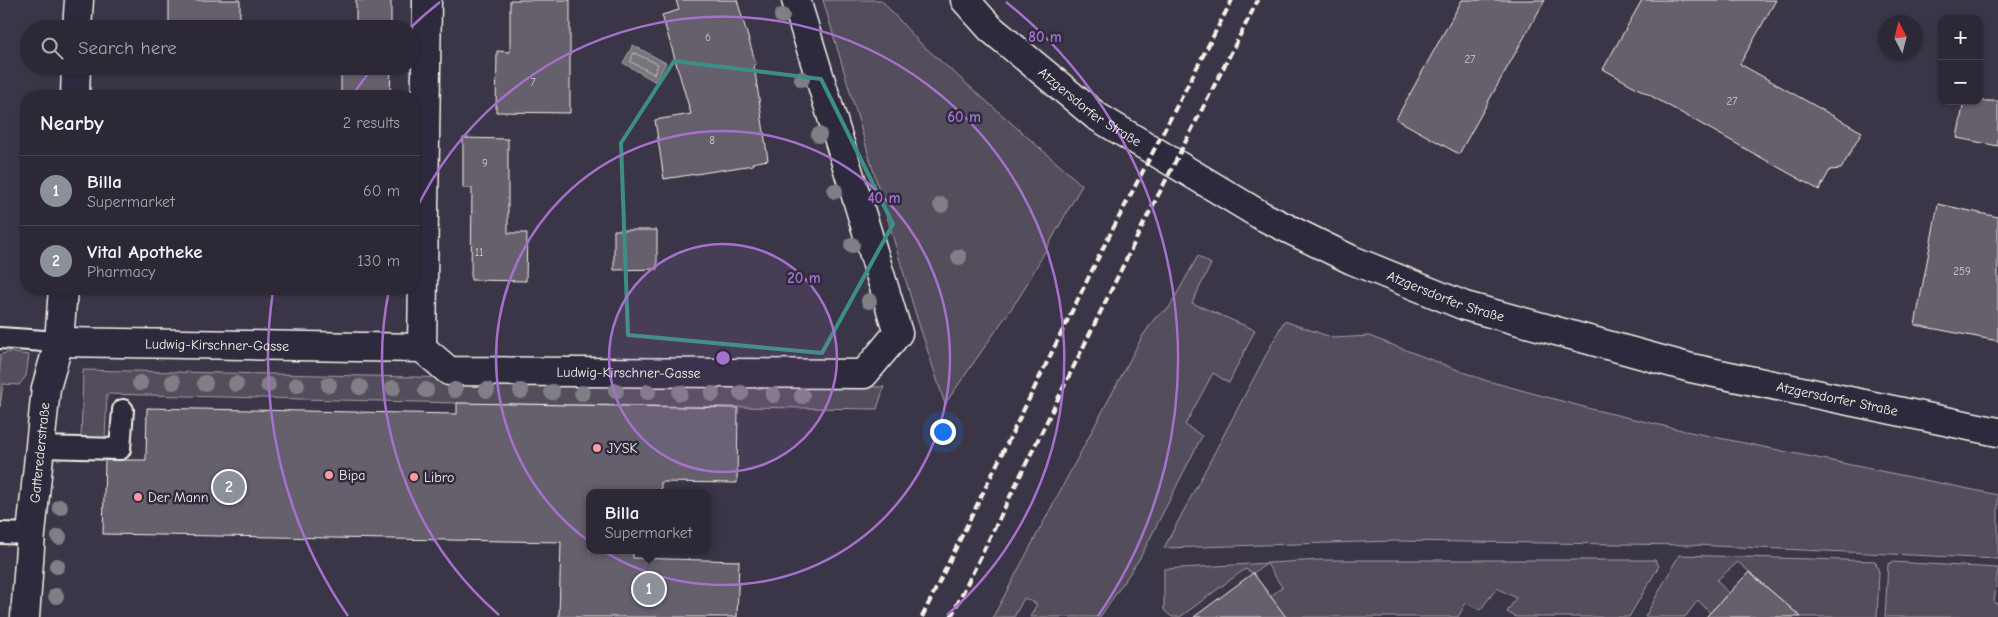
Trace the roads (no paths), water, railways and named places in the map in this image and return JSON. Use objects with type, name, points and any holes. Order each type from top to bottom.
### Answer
[{"type":"street","points":[[78,20],[79,0]]},
{"type":"street","points":[[422,348],[427,0]]},
{"type":"street","name":"Ludwig-Kirschner-Gasse","points":[[59,342],[422,348],[449,371],[864,374],[898,333],[796,0]]},
{"type":"street","name":"Atzgersdorfer Straße","points":[[965,0],[990,28],[1096,116],[1262,216],[1352,260],[1465,306],[1682,365],[1998,432]]},
{"type":"street","points":[[74,90],[75,75]]},
{"type":"street","name":"Gatterederstraße","points":[[26,617],[31,534],[46,388],[59,342],[63,295]]},
{"type":"lane","points":[[0,338],[59,342]]},
{"type":"lane","points":[[40,447],[120,449],[123,410]]},
{"type":"lane","points":[[0,533],[31,534]]},
{"type":"water","points":[[633,45],[666,63],[656,82],[623,63]]},
{"type":"railway","points":[[922,617],[1104,246],[1232,0]]},
{"type":"railway","points":[[951,617],[1145,221],[1258,0]]},
{"type":"place","name":"JYSK","points":[[597,448]]},
{"type":"place","name":"Bipa","points":[[329,475]]},
{"type":"place","name":"Libro","points":[[414,477]]},
{"type":"place","name":"Vital Apotheke","points":[[229,487]]},
{"type":"place","name":"Der Mann","points":[[138,497]]},
{"type":"place","name":"Billa","points":[[649,589]]}]
